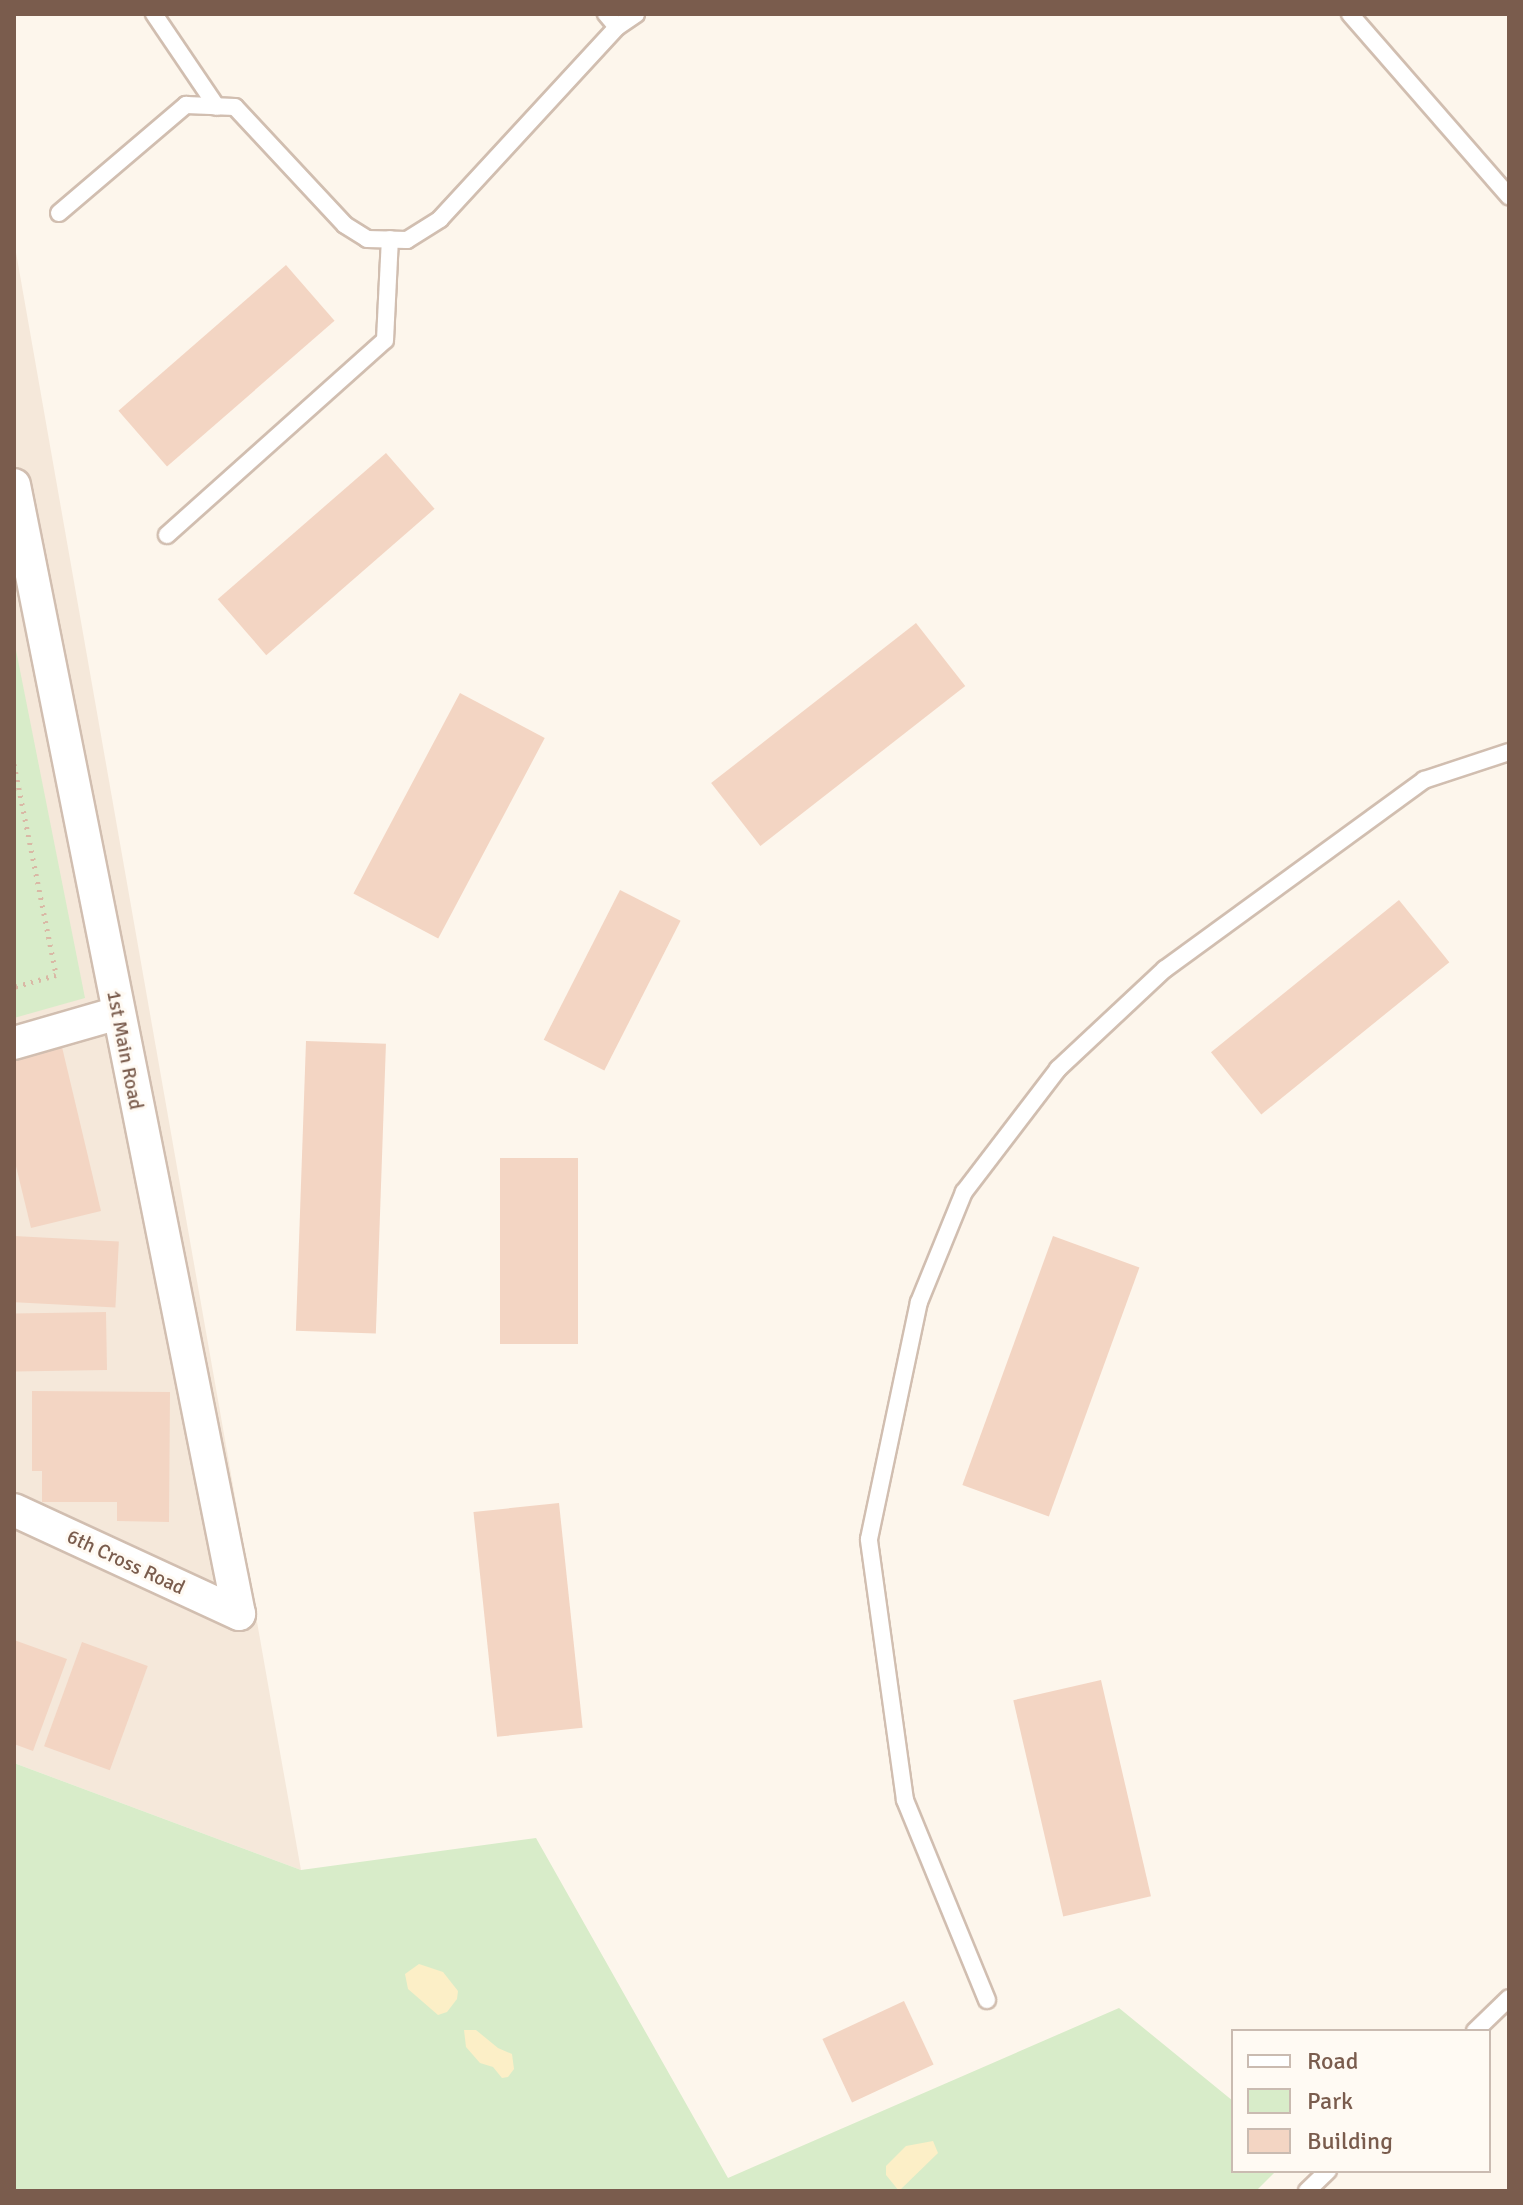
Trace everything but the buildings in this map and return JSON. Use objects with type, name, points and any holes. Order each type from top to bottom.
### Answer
[{"type":"street","name":"1st Main Road","points":[[14,485],[20,558],[118,1013],[239,1614]]},
{"type":"street","points":[[14,1043],[118,1013]]},
{"type":"street","name":"6th Cross Road","points":[[14,1510],[239,1614]]},
{"type":"lane","points":[[154,14],[217,107]]},
{"type":"lane","points":[[606,14],[617,27]]},
{"type":"lane","points":[[59,213],[186,105],[235,107],[345,225],[367,239],[407,240],[440,219],[617,27],[636,14]]},
{"type":"lane","points":[[1350,14],[1509,196]]},
{"type":"lane","points":[[167,535],[385,340],[390,239]]},
{"type":"lane","points":[[987,2000],[905,1800],[869,1539],[919,1302],[964,1192],[1058,1069],[1165,969],[1424,780],[1509,752]]},
{"type":"lane","points":[[1477,2029],[1509,1998]]},
{"type":"path","points":[[14,764],[56,975],[14,987]]},
{"type":"shaded area","points":[[14,241],[278,1741],[301,1870],[14,1763]]},
{"type":"green space","points":[[14,640],[85,998],[14,1018]]},
{"type":"green space","points":[[14,1763],[301,1870],[536,1838],[728,2178],[1119,2008],[1231,2099],[1231,2173],[1274,2173],[1256,2191],[14,2191]]},
{"type":"sand","points":[[419,1964],[443,1972],[458,1991],[457,1999],[447,2012],[438,2015],[408,1989],[405,1974]]},
{"type":"sand","points":[[464,2030],[476,2030],[498,2048],[512,2054],[514,2069],[508,2077],[502,2078],[493,2067],[480,2063],[466,2047]]},
{"type":"sand","points":[[933,2141],[938,2153],[899,2191],[886,2175],[886,2166],[906,2146]]}]
